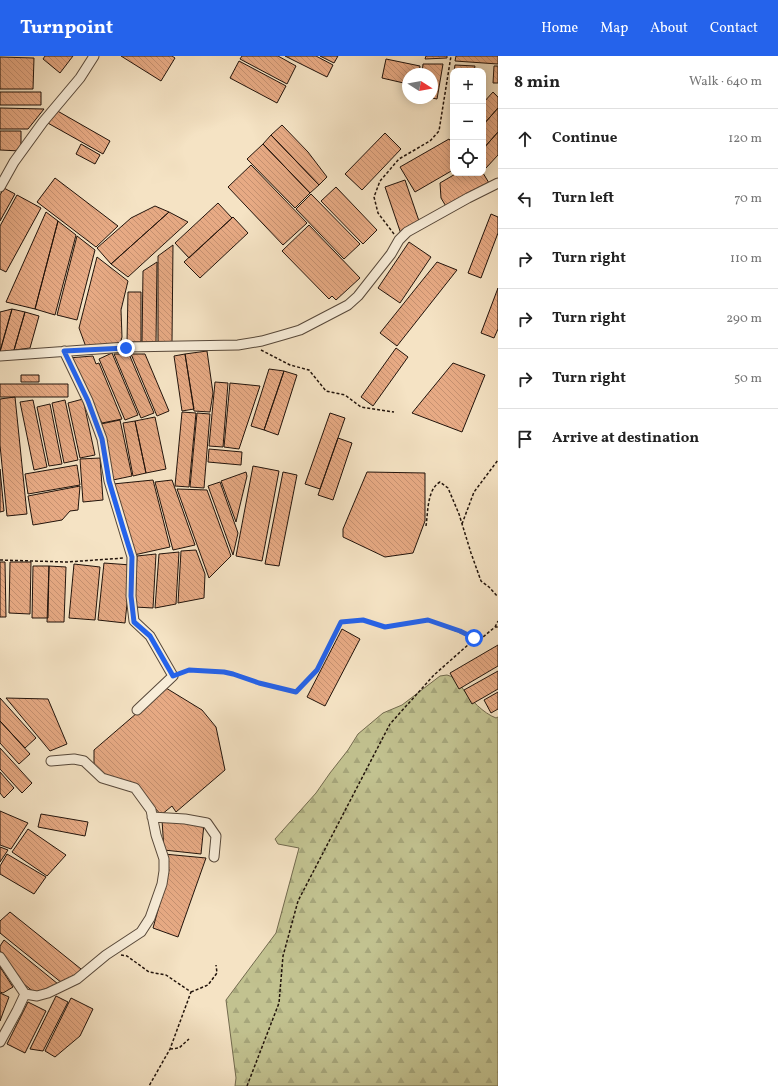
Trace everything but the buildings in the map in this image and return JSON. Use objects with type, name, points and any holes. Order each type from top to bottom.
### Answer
[{"type":"street","points":[[2,181],[26,145],[47,117],[80,78],[94,56]]},
{"type":"street","points":[[0,356],[126,348],[238,345],[300,330],[348,305],[363,290],[399,240],[407,232],[498,183]]},
{"type":"street","points":[[64,351],[88,401],[102,439],[109,481],[132,557],[131,596],[134,622],[150,636],[173,676],[137,710]]},
{"type":"street","points":[[0,957],[25,994],[37,996],[48,993],[77,979],[110,952],[141,932],[147,924],[162,884],[164,859],[158,846],[151,810],[135,788],[102,778],[84,761],[74,759],[51,761]]},
{"type":"street","points":[[152,817],[207,823],[216,836],[214,857]]},
{"type":"street","points":[[0,1042],[25,994]]},
{"type":"path","points":[[399,240],[378,213],[374,197],[380,181],[399,159],[430,141],[439,131],[451,56]]},
{"type":"path","points":[[254,342],[256,347],[290,365],[309,370],[326,391],[345,395],[361,407],[394,412]]},
{"type":"path","points":[[462,524],[474,492],[498,460]]},
{"type":"path","points":[[426,526],[430,497],[435,484],[440,482],[448,488],[462,524],[480,580],[498,597]]},
{"type":"path","points":[[0,560],[67,562],[132,557]]},
{"type":"path","points":[[173,676],[189,670],[224,672],[259,683],[296,692],[317,670],[341,622],[363,620],[385,627],[428,620],[460,631],[474,638],[483,638],[497,627],[498,621]]},
{"type":"path","points":[[248,1086],[278,1003],[283,956],[298,901],[390,724],[434,676],[474,638]]},
{"type":"path","points":[[110,952],[127,956],[149,972],[166,976],[191,992]]},
{"type":"path","points":[[148,1086],[170,1049],[191,992],[208,985],[217,973],[216,964]]},
{"type":"path","points":[[170,1049],[179,1048],[189,1039]]},
{"type":"green space","points":[[447,675],[456,680],[482,710],[491,716],[496,718],[498,717],[498,1086],[235,1086],[236,1078],[226,1000],[276,933],[299,848],[278,844],[275,839],[316,793],[358,734],[383,713],[402,705],[440,676]]},
{"type":"route","points":[[126,348],[64,351],[88,401],[102,439],[109,481],[132,557],[131,596],[134,622],[150,636],[173,676],[189,670],[224,672],[259,683],[296,692],[317,670],[341,622],[363,620],[385,627],[428,620],[460,631],[474,638]]}]
